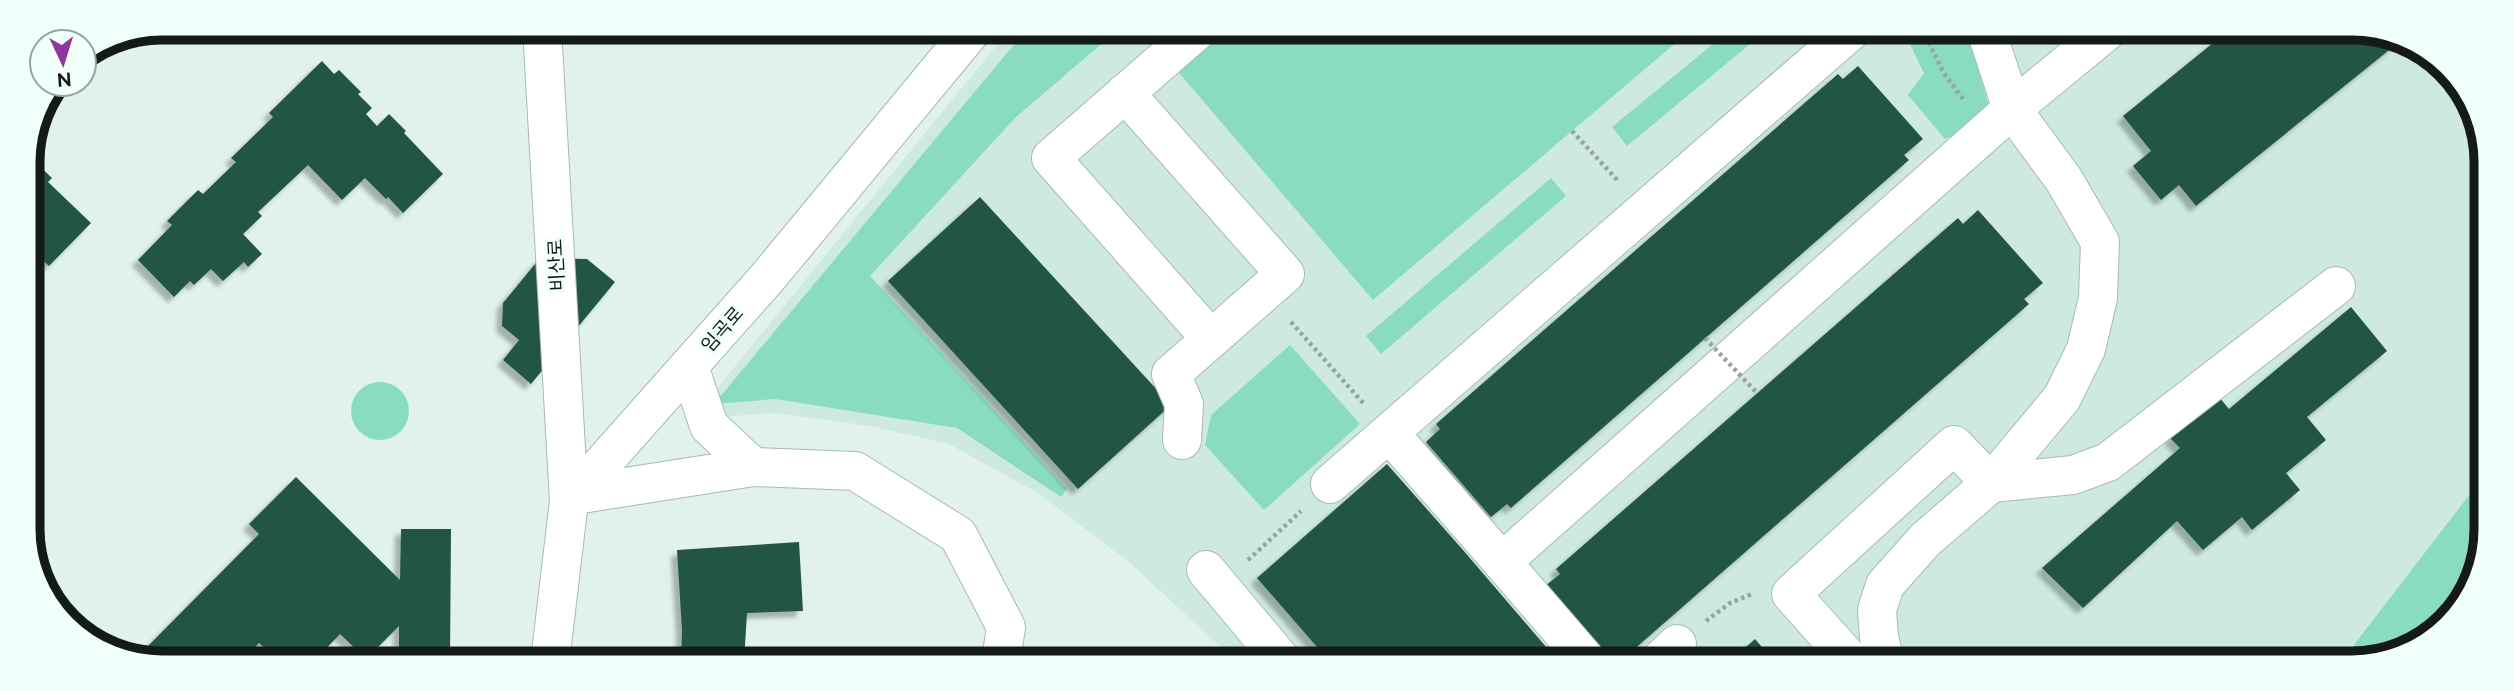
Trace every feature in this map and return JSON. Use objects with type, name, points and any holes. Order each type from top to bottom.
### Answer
[{"type":"street","name":"비산로","points":[[543,40],[572,498]]},
{"type":"street","name":"임곡로","points":[[572,498],[768,277],[964,40]]},
{"type":"street","points":[[1186,40],[1051,158],[1211,339]]},
{"type":"street","points":[[1330,484],[1841,40]]},
{"type":"street","points":[[1882,650],[1877,610],[1885,585],[1925,540],[1991,483],[2063,398],[2086,349],[2098,298],[2100,242],[2064,180],[2000,120],[1988,40]]},
{"type":"street","points":[[1502,562],[2000,120],[2096,40]]},
{"type":"street","points":[[1125,93],[1285,274],[1171,374],[1184,404],[1182,440]]},
{"type":"street","points":[[1991,483],[2073,475],[2108,462],[2336,286]]},
{"type":"street","points":[[689,366],[709,426],[752,467]]},
{"type":"street","points":[[1390,434],[1578,650]]},
{"type":"street","points":[[1841,650],[1791,594],[1954,445],[1991,483]]},
{"type":"street","points":[[551,651],[572,498],[752,467],[855,471],[958,535],[1006,627],[1003,651]]},
{"type":"street","points":[[1213,578],[1273,650]]},
{"type":"path","points":[[1927,40],[1945,75],[2000,120]]},
{"type":"path","points":[[1572,131],[1646,211]]},
{"type":"path","points":[[1264,293],[1390,434]]},
{"type":"path","points":[[1705,338],[1758,393]]},
{"type":"path","points":[[1213,578],[1330,484]]},
{"type":"path","points":[[1671,650],[1730,603],[1745,595],[1791,594]]},
{"type":"shaded area","points":[[1001,40],[2352,40],[2391,47],[2426,65],[2449,88],[2457,101],[2471,139],[2474,162],[2474,489],[2350,650],[1224,651],[1129,562],[1038,493],[949,444],[870,426],[776,413],[692,419]]},
{"type":"green space","points":[[1018,40],[1106,40],[1016,117],[870,276],[1067,489],[1061,497],[957,428],[775,399],[714,404]]},
{"type":"green space","points":[[1208,40],[1679,40],[1373,300],[1175,68]]},
{"type":"green space","points":[[1718,40],[1755,40],[1627,146],[1612,127]]},
{"type":"green space","points":[[1908,40],[1970,40],[1989,106],[1973,127],[1945,139],[1908,95],[1924,73]]},
{"type":"green space","points":[[1551,178],[1566,196],[1381,354],[1366,336]]},
{"type":"green space","points":[[1290,345],[1360,424],[1264,510],[1205,445],[1211,415]]},
{"type":"green space","points":[[374,382],[386,382],[401,390],[409,405],[409,417],[401,432],[386,440],[374,440],[359,432],[351,417],[351,405],[359,390]]},
{"type":"green space","points":[[2474,489],[2471,552],[2467,568],[2449,603],[2413,634],[2375,648],[2350,650]]},
{"type":"building","points":[[2217,40],[2352,40],[2392,47],[2196,206],[2179,185],[2161,200],[2133,166],[2151,151],[2123,116]]},
{"type":"building","points":[[322,61],[334,74],[339,70],[361,92],[358,94],[372,108],[366,114],[377,126],[389,114],[443,174],[403,213],[365,178],[342,200],[308,165],[258,212],[262,216],[243,234],[262,254],[248,267],[244,262],[223,281],[211,269],[194,285],[190,281],[174,297],[138,260],[172,225],[167,221],[198,190],[203,194],[236,162],[231,158],[273,117],[269,113]]},
{"type":"building","points":[[1858,66],[1923,139],[1904,155],[1909,160],[1511,508],[1507,504],[1491,517],[1426,442],[1440,429],[1436,424],[1838,74],[1843,79]]},
{"type":"building","points":[[41,167],[52,178],[48,182],[91,223],[49,266],[41,259]]},
{"type":"building","points":[[980,197],[1171,405],[1078,489],[888,281]]},
{"type":"building","points":[[1978,210],[2043,283],[2024,299],[2029,304],[1633,650],[1627,648],[1602,650],[1545,586],[1560,574],[1556,569],[1958,218],[1963,224]]},
{"type":"building","points":[[540,258],[587,259],[615,282],[531,384],[503,360],[519,340],[502,326],[503,303]]},
{"type":"building","points":[[2351,307],[2387,351],[2307,417],[2326,440],[2286,473],[2300,490],[2252,530],[2242,517],[2203,550],[2177,521],[2083,608],[2042,568],[2180,448],[2170,438],[2219,397],[2229,409]]},
{"type":"building","points":[[1387,464],[1549,650],[1320,650],[1257,578]]},
{"type":"building","points":[[296,477],[400,580],[401,529],[451,529],[450,651],[399,651],[399,626],[374,651],[358,651],[340,634],[324,651],[268,651],[259,643],[251,651],[147,649],[259,534],[249,524]]},
{"type":"building","points":[[799,542],[803,611],[747,613],[745,651],[681,651],[677,550]]},
{"type":"building","points":[[1755,639],[1765,650],[1742,650]]}]
